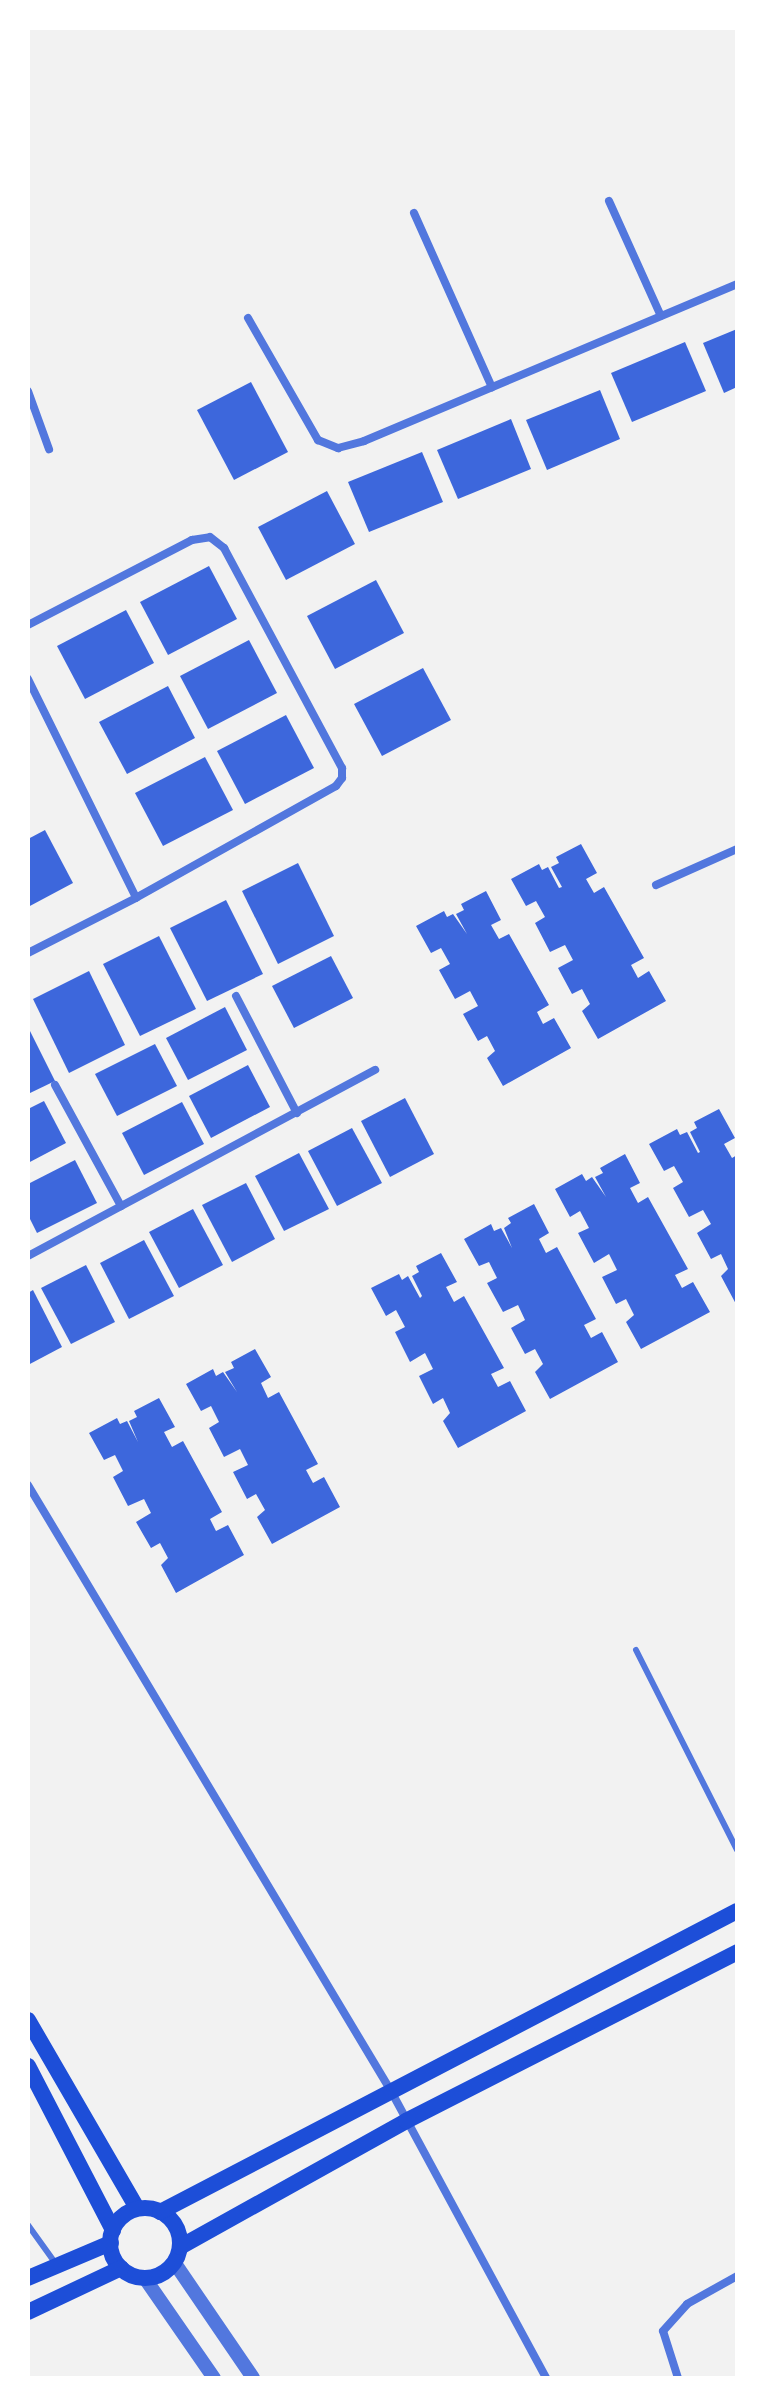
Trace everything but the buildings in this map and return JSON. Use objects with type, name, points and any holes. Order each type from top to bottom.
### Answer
[{"type":"main road","points":[[160,2212],[737,1911]]},
{"type":"main road","points":[[28,2066],[112,2236],[115,2261],[121,2268],[144,2277],[162,2273],[177,2255],[406,2121],[737,1952]]},
{"type":"main road","points":[[28,2020],[137,2208]]},
{"type":"main road","points":[[28,2278],[112,2236],[125,2214],[137,2208],[160,2212],[178,2229],[177,2255]]},
{"type":"main road","points":[[28,2312],[121,2268]]},
{"type":"street","points":[[609,201],[661,316]]},
{"type":"street","points":[[414,213],[492,387]]},
{"type":"street","points":[[248,318],[318,440],[338,448],[364,441],[737,284]]},
{"type":"street","points":[[28,391],[49,449]]},
{"type":"street","points":[[28,625],[192,540],[210,537],[224,548],[342,768],[342,778],[336,786],[136,898],[28,953]]},
{"type":"street","points":[[28,679],[136,898]]},
{"type":"street","points":[[656,885],[737,849]]},
{"type":"street","points":[[236,996],[297,1113]]},
{"type":"street","points":[[28,1256],[375,1070]]},
{"type":"street","points":[[55,1085],[121,1206]]},
{"type":"street","points":[[28,1485],[391,2091],[546,2378]]},
{"type":"street","points":[[177,2255],[253,2378]]},
{"type":"street","points":[[678,2378],[663,2331],[687,2304],[737,2276]]},
{"type":"street","points":[[144,2277],[214,2378]]},
{"type":"lane","points":[[636,1650],[737,1850]]},
{"type":"lane","points":[[28,2225],[57,2266]]}]
